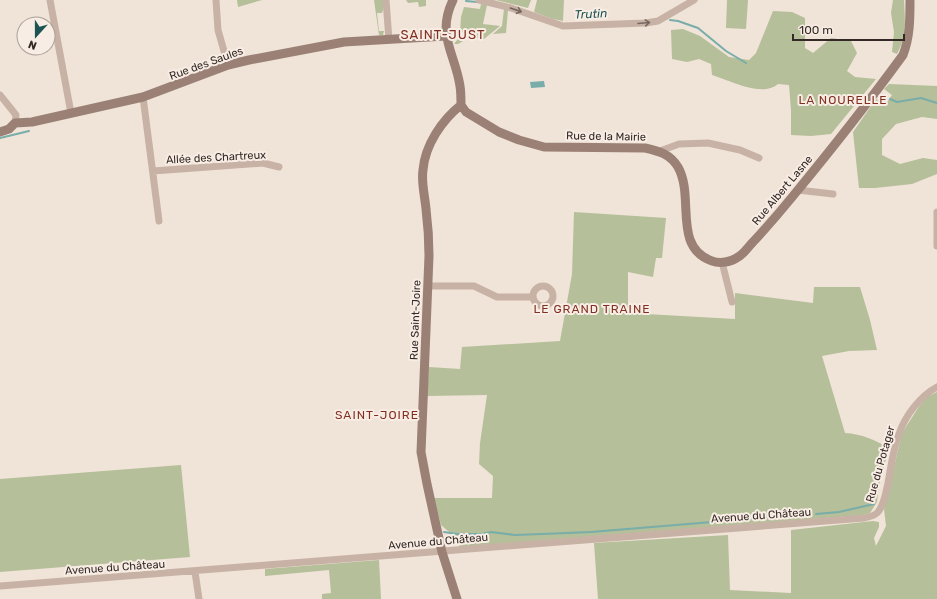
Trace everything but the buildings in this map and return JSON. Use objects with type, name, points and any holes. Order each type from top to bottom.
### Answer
[{"type":"street","points":[[50,0],[71,113]]},
{"type":"street","points":[[216,0],[218,30],[228,65]]},
{"type":"street","points":[[386,0],[389,40]]},
{"type":"street","points":[[453,0],[446,21],[446,36],[460,85],[461,105]]},
{"type":"street","points":[[479,0],[511,8],[563,26],[646,23],[658,21],[694,0]]},
{"type":"street","name":"Rue Albert Lasne","points":[[722,262],[728,262],[738,257],[775,218],[903,55],[908,43],[910,28],[910,0]]},
{"type":"street","name":"Rue des Saules","points":[[0,132],[9,129],[16,123],[32,122],[143,97],[228,65],[249,60],[344,42],[446,36]]},
{"type":"street","points":[[0,96],[16,115],[16,123]]},
{"type":"street","points":[[143,97],[159,221]]},
{"type":"street","name":"Rue de la Mairie","points":[[461,105],[466,112],[498,132],[544,147],[645,148],[660,151],[679,144],[708,143],[740,150],[759,158]]},
{"type":"street","name":"Rue Saint-Joire","points":[[457,599],[442,552],[421,452],[429,286],[428,226],[423,170],[428,149],[435,135],[453,111],[461,105]]},
{"type":"street","points":[[660,151],[672,158],[678,168],[683,182],[689,238],[694,250],[703,258],[715,262],[722,262],[732,302]]},
{"type":"street","name":"Allée des Chartreux","points":[[153,171],[263,163],[279,167]]},
{"type":"street","points":[[798,190],[833,194]]},
{"type":"street","points":[[937,212],[937,246]]},
{"type":"street","points":[[429,286],[474,286],[497,297],[534,297]]},
{"type":"street","name":"Rue du Potager","points":[[877,513],[885,494],[898,435],[903,424],[915,406],[930,391],[937,387]]},
{"type":"street","name":"Avenue du Château","points":[[0,586],[195,572],[864,518],[877,513]]},
{"type":"street","points":[[195,572],[199,599]]},
{"type":"green space","points":[[237,0],[262,0],[238,7]]},
{"type":"green space","points":[[374,0],[383,0],[382,13],[377,13],[379,31],[384,31],[383,35],[379,35]]},
{"type":"green space","points":[[406,0],[426,0],[426,6],[419,7],[418,2],[408,3]]},
{"type":"green space","points":[[496,0],[531,0],[528,8]]},
{"type":"green space","points":[[537,0],[564,0],[563,21],[534,12]]},
{"type":"green space","points":[[727,0],[748,0],[746,29],[726,28]]},
{"type":"green space","points":[[893,0],[904,0],[904,34],[897,54],[892,52],[894,32],[891,13]]},
{"type":"green space","points":[[481,4],[487,5],[483,24],[500,26],[484,39],[473,37],[472,30],[460,33],[461,17],[464,7],[480,9]]},
{"type":"green space","points":[[504,9],[508,10],[506,33],[493,34],[502,26]]},
{"type":"green space","points":[[773,11],[792,12],[805,18],[805,48],[813,53],[831,38],[851,41],[857,53],[847,71],[855,77],[876,79],[831,134],[811,136],[791,135],[789,85],[778,84],[771,88],[763,89],[745,87],[712,75],[711,64],[699,59],[687,62],[672,59],[671,30],[683,29],[700,36],[729,57],[749,60],[756,53]]},
{"type":"green space","points":[[460,35],[464,36],[465,40],[458,44],[454,44],[458,39]]},
{"type":"green space","points":[[889,84],[937,86],[937,119],[922,117],[896,124],[882,139],[882,155],[900,164],[923,158],[937,160],[937,174],[912,184],[875,188],[859,188],[853,132],[876,99],[885,105],[892,95],[884,89]]},
{"type":"green space","points":[[574,212],[666,218],[662,258],[656,258],[653,277],[628,272],[628,313],[735,319],[735,293],[813,303],[814,287],[860,287],[877,350],[849,351],[822,356],[845,433],[868,438],[889,448],[879,485],[877,502],[870,513],[863,515],[459,547],[461,542],[441,525],[434,498],[492,498],[493,476],[479,464],[480,443],[487,395],[427,396],[429,367],[460,369],[462,347],[560,341],[572,274]]},
{"type":"green space","points":[[937,392],[937,599],[598,599],[594,543],[728,535],[730,590],[791,593],[791,530],[873,521],[879,522],[879,527],[874,538],[876,546],[886,526],[884,509],[902,433],[920,405],[927,397]]},
{"type":"green space","points":[[181,465],[190,557],[0,572],[0,479]]},
{"type":"green space","points":[[379,560],[381,599],[322,599],[322,594],[331,593],[329,570],[265,576],[265,569]]},
{"type":"water","points":[[544,81],[545,87],[531,88],[530,82]]},
{"type":"waterway","name":"Trutin","points":[[466,1],[477,2]]},
{"type":"waterway","name":"Trutin","points":[[670,20],[678,21],[698,28],[726,51],[746,63]]},
{"type":"waterway","points":[[890,99],[897,102],[921,98],[937,103]]},
{"type":"waterway","points":[[0,138],[29,131]]},
{"type":"waterway","points":[[816,514],[839,512],[874,504]]},
{"type":"waterway","points":[[444,532],[457,534],[482,534],[491,532],[515,535],[591,532],[808,514]]},
{"type":"district","name":"SAINT-JUST","points":[[443,34]]},
{"type":"district","name":"LA NOURELLE","points":[[843,100]]},
{"type":"district","name":"LE GRAND TRAINE","points":[[592,309]]},
{"type":"district","name":"SAINT-JOIRE","points":[[377,415]]}]
